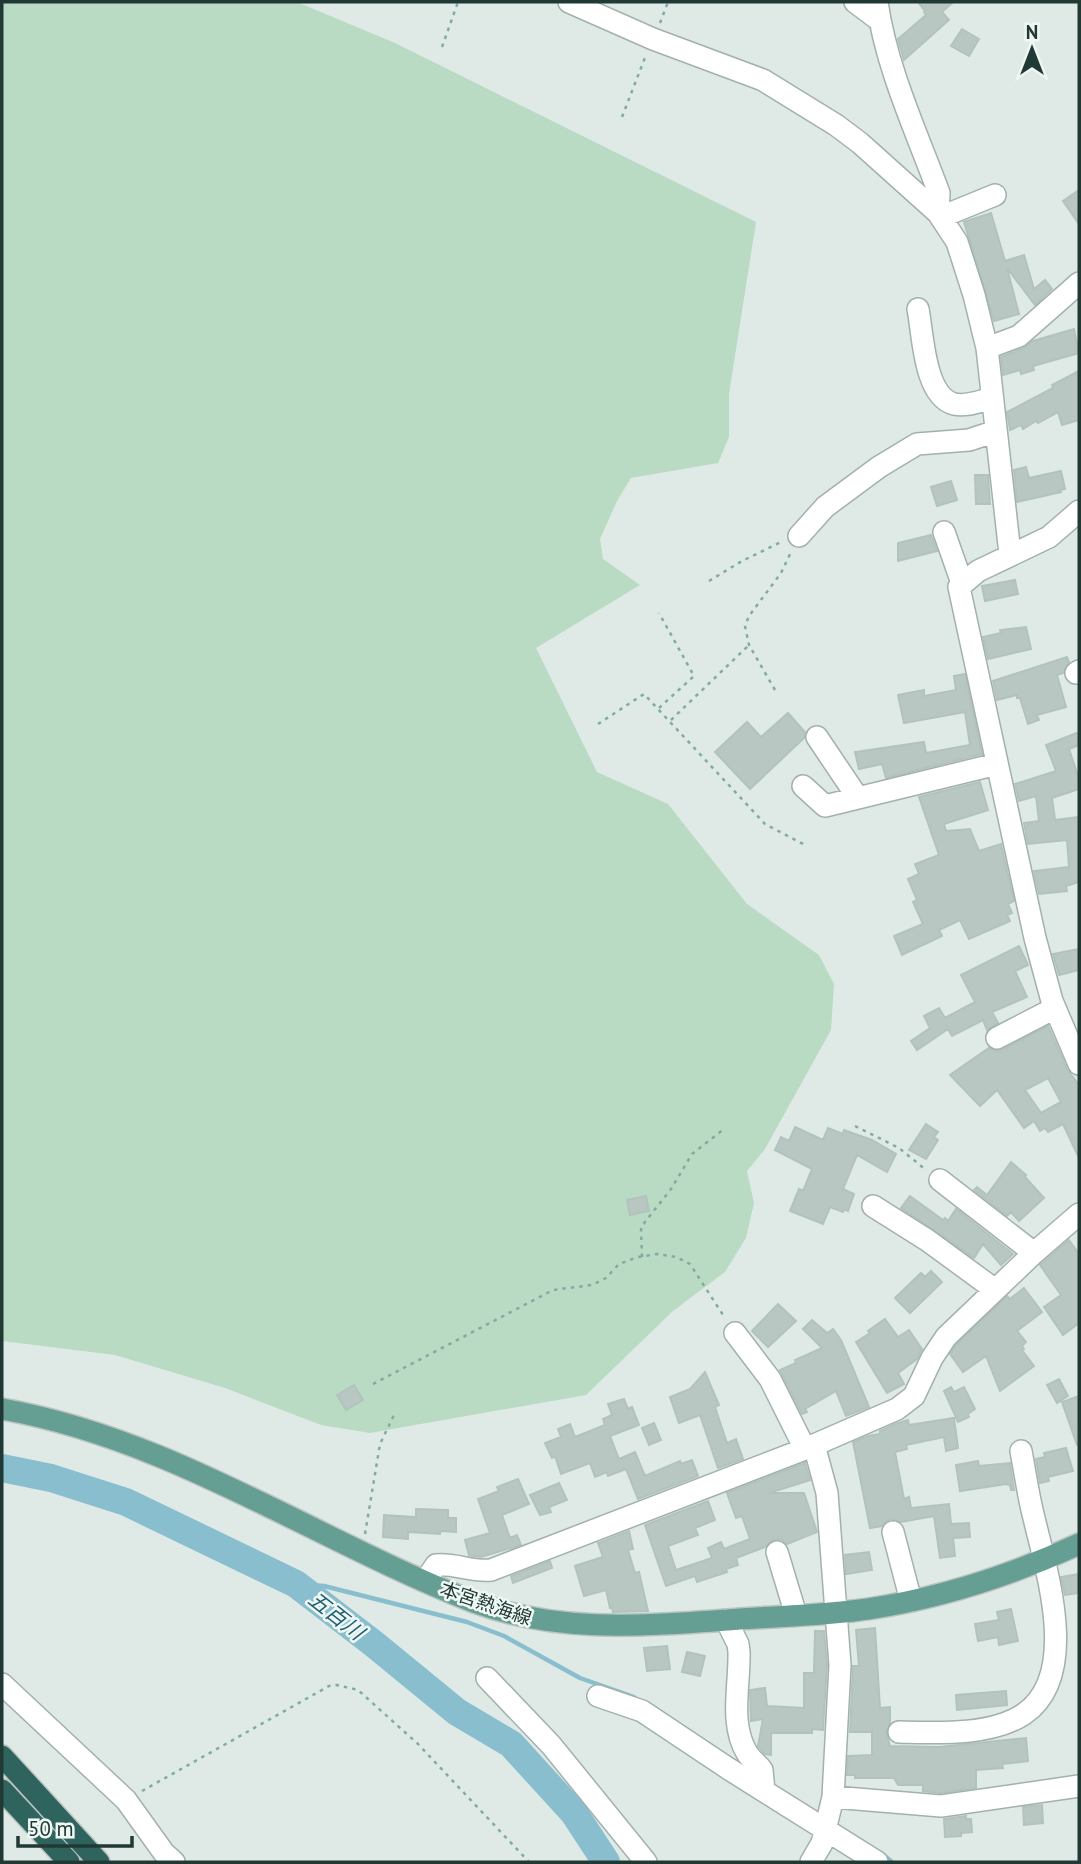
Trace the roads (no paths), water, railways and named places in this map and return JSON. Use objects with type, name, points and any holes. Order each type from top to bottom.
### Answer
[{"type":"highway","points":[[2,1756],[99,1862]]},
{"type":"highway","points":[[2,1790],[69,1862]]},
{"type":"main road","name":"本宮熱海線","points":[[2,1409],[62,1423],[174,1461],[425,1581],[475,1602],[541,1621],[616,1627],[835,1612],[911,1601],[981,1583],[1079,1544]]},
{"type":"street","points":[[569,2],[653,39],[763,80],[852,137],[939,215],[957,242],[987,348],[1010,554]]},
{"type":"street","points":[[855,2],[878,11],[893,68],[939,193],[939,215]]},
{"type":"street","points":[[939,215],[995,195]]},
{"type":"street","points":[[987,348],[1019,336],[1079,283]]},
{"type":"street","points":[[918,309],[928,368],[938,393],[946,400],[965,405],[992,398]]},
{"type":"street","points":[[799,536],[825,507],[879,467],[918,444],[969,440],[996,431]]},
{"type":"street","points":[[962,583],[1010,554],[1037,545],[1079,511]]},
{"type":"street","points":[[944,532],[962,583],[960,593],[1035,938],[1055,1008],[1079,1063]]},
{"type":"street","points":[[817,737],[858,798]]},
{"type":"street","points":[[803,786],[825,806],[997,764]]},
{"type":"street","points":[[997,1038],[1055,1008]]},
{"type":"street","points":[[940,1180],[1034,1253]]},
{"type":"street","points":[[873,1206],[927,1240],[994,1289]]},
{"type":"street","points":[[425,1581],[436,1565],[445,1564],[478,1571],[491,1570],[810,1447],[897,1409],[908,1402],[920,1386],[932,1358],[946,1337],[994,1289],[1079,1214]]},
{"type":"street","points":[[735,1333],[770,1380],[810,1447],[827,1493],[840,1665],[833,1797],[822,1843],[811,1862]]},
{"type":"street","points":[[899,1732],[944,1733],[1000,1724],[1024,1714],[1040,1700],[1051,1684],[1058,1645],[1055,1610],[1032,1513],[1021,1451]]},
{"type":"street","points":[[893,1532],[911,1601]]},
{"type":"street","points":[[777,1552],[796,1615]]},
{"type":"street","points":[[726,1620],[738,1644],[740,1660],[736,1705],[744,1749],[762,1770],[764,1791]]},
{"type":"street","points":[[487,1678],[551,1745],[646,1862]]},
{"type":"street","points":[[2,1684],[126,1800],[164,1859]]},
{"type":"street","points":[[598,1696],[642,1711],[877,1862]]},
{"type":"street","points":[[833,1797],[941,1806],[1079,1786]]},
{"type":"waterway","name":"五百川","points":[[2,1468],[51,1478],[126,1502],[296,1584],[457,1712],[511,1744],[574,1813],[606,1862]]},
{"type":"waterway","points":[[296,1584],[324,1586],[467,1622],[504,1636],[580,1678],[634,1697]]},
{"type":"waterway","points":[[881,1853],[892,1862]]}]
